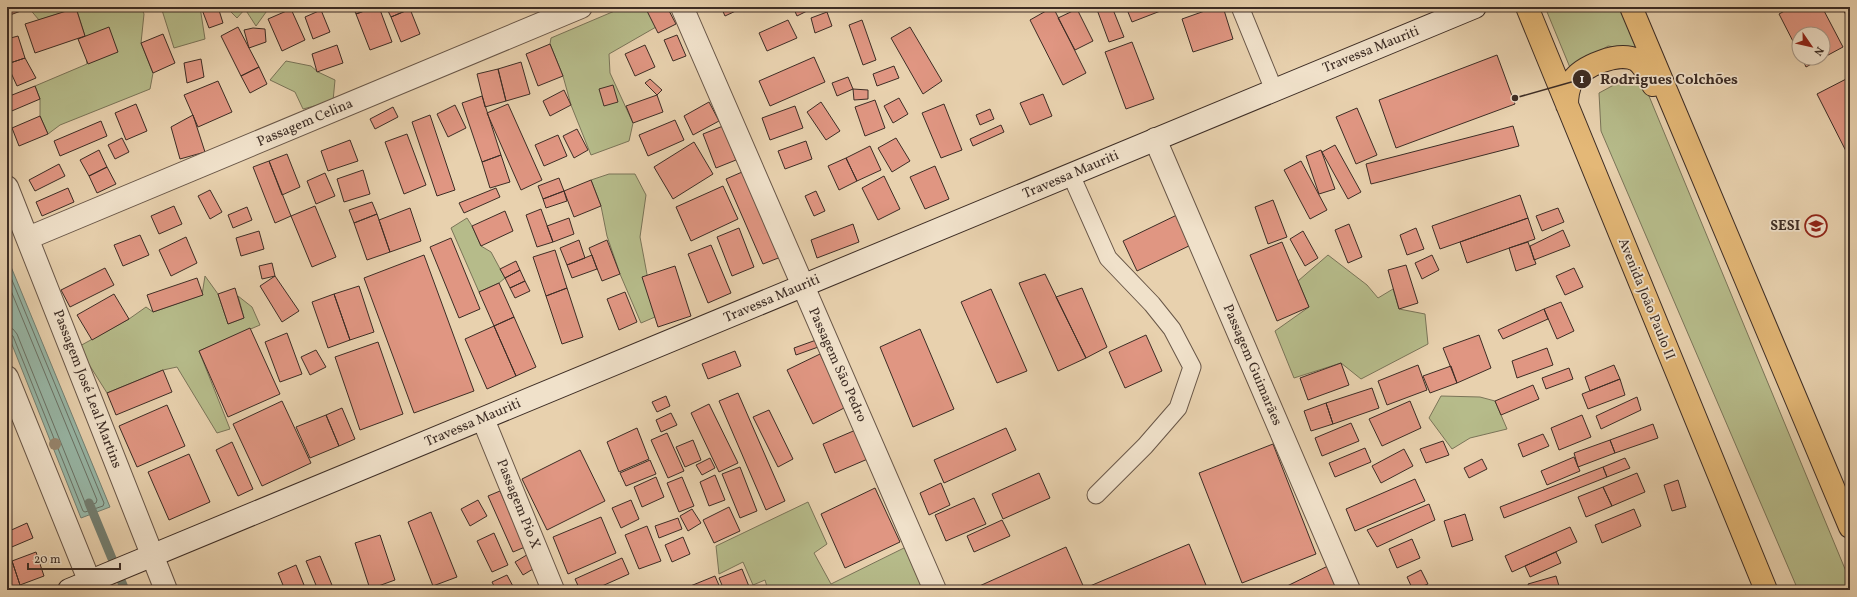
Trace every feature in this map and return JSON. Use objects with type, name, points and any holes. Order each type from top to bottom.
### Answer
[{"type":"main road","name":"Avenida João Paulo II","points":[[1527,7],[1766,590]]},
{"type":"main road","points":[[1631,7],[1850,527]]},
{"type":"main road","points":[[1567,105],[1567,92],[1572,82],[1578,75],[1589,67],[1618,56],[1636,60],[1643,66],[1695,159]]},
{"type":"street","name":"Passagem Celina","points":[[28,238],[581,7]]},
{"type":"street","name":"Passagem São Pedro","points":[[682,7],[935,590]]},
{"type":"street","name":"Travessa Mauriti","points":[[69,590],[96,582],[145,559],[1475,7]]},
{"type":"street","name":"Passagem Guimarães","points":[[1156,139],[1348,590]]},
{"type":"street","name":"Passagem José Leal Martins","points":[[7,187],[28,238],[145,559],[166,590]]},
{"type":"street","points":[[7,377],[96,582]]},
{"type":"street","name":"Passagem Pio X","points":[[483,419],[553,590]]},
{"type":"lane","points":[[1240,7],[1274,90]]},
{"type":"lane","points":[[1071,175],[1108,258],[1152,304],[1168,324],[1192,367],[1178,408],[1145,446],[1096,495]]},
{"type":"green space","points":[[28,7],[141,7],[144,14],[141,43],[153,73],[150,89],[60,125],[48,134],[40,116],[40,99],[35,86],[87,64],[85,36],[76,8],[39,20]]},
{"type":"green space","points":[[161,7],[200,7],[205,39],[174,48]]},
{"type":"green space","points":[[226,7],[269,8],[256,26],[245,9],[237,18]]},
{"type":"green space","points":[[624,7],[646,7],[656,27],[609,54],[610,73],[633,123],[629,141],[591,155],[571,105],[563,76],[550,44],[551,38]]},
{"type":"green space","points":[[1545,7],[1621,7],[1639,51],[1608,46],[1571,70]]},
{"type":"green space","points":[[286,61],[311,66],[318,72],[335,80],[333,101],[303,109],[295,92],[270,80]]},
{"type":"green space","points":[[1623,80],[1644,84],[1850,581],[1850,590],[1798,590],[1601,131],[1599,93]]},
{"type":"green space","points":[[609,174],[635,174],[646,195],[640,237],[655,317],[641,323],[620,274],[607,236],[601,206],[591,180]]},
{"type":"green space","points":[[467,218],[481,246],[491,252],[505,278],[499,283],[479,292],[451,228]]},
{"type":"green space","points":[[1328,255],[1367,285],[1378,298],[1393,289],[1399,309],[1425,314],[1428,344],[1361,379],[1341,363],[1294,378],[1275,331],[1309,307],[1298,281]]},
{"type":"green space","points":[[205,276],[218,294],[228,324],[244,318],[238,296],[252,307],[260,325],[199,351],[230,429],[217,433],[177,367],[163,370],[107,393],[78,347],[129,319],[146,307],[153,312],[202,295]]},
{"type":"green space","points":[[1441,396],[1480,397],[1495,401],[1507,429],[1470,438],[1452,449],[1429,418]]},
{"type":"green space","points":[[808,502],[827,544],[814,553],[831,584],[908,546],[925,590],[768,590],[765,580],[753,585],[743,562],[719,574],[716,546]]},
{"type":"water","points":[[7,257],[110,507],[81,518],[7,332]]},
{"type":"building","points":[[7,7],[28,7],[29,8],[10,15]]},
{"type":"building","points":[[201,7],[218,7],[223,23],[209,28]]},
{"type":"building","points":[[353,7],[375,7],[356,14]]},
{"type":"building","points":[[379,7],[392,42],[370,50],[356,14]]},
{"type":"building","points":[[386,7],[409,7],[410,9],[391,17]]},
{"type":"building","points":[[649,7],[667,7],[676,24],[658,33],[646,9]]},
{"type":"building","points":[[721,7],[739,7],[740,9],[725,16]]},
{"type":"building","points":[[793,7],[815,7],[797,16]]},
{"type":"building","points":[[1053,7],[1086,73],[1063,85],[1030,20]]},
{"type":"building","points":[[1096,7],[1112,7],[1124,37],[1109,42]]},
{"type":"building","points":[[1126,7],[1162,7],[1163,10],[1132,22]]},
{"type":"building","points":[[1216,7],[1223,7],[1233,39],[1193,52],[1182,19]]},
{"type":"building","points":[[1792,7],[1822,7],[1843,47],[1831,54],[1831,26],[1791,26],[1791,37],[1779,14]]},
{"type":"building","points":[[1842,7],[1850,7],[1849,21]]},
{"type":"building","points":[[76,8],[85,36],[35,53],[25,24]]},
{"type":"building","points":[[291,9],[305,40],[282,51],[268,19]]},
{"type":"building","points":[[410,9],[420,34],[401,42],[391,17]]},
{"type":"building","points":[[1077,9],[1093,41],[1075,50],[1058,18]]},
{"type":"building","points":[[321,10],[330,32],[313,39],[305,17]]},
{"type":"building","points":[[827,12],[832,26],[815,33],[811,18]]},
{"type":"building","points":[[788,20],[797,38],[767,51],[759,33]]},
{"type":"building","points":[[862,20],[876,60],[863,65],[849,25]]},
{"type":"building","points":[[109,27],[118,52],[88,64],[78,39]]},
{"type":"building","points":[[238,27],[259,67],[241,76],[221,36]]},
{"type":"building","points":[[910,27],[942,81],[923,94],[891,38]]},
{"type":"building","points":[[253,28],[265,29],[266,42],[249,48],[244,30]]},
{"type":"building","points":[[163,34],[175,63],[153,73],[141,43]]},
{"type":"building","points":[[677,35],[686,56],[673,61],[664,40]]},
{"type":"building","points":[[18,36],[25,58],[7,64],[7,39]]},
{"type":"building","points":[[1132,42],[1154,99],[1126,109],[1105,52]]},
{"type":"building","points":[[550,44],[563,76],[538,86],[526,54]]},
{"type":"building","points":[[337,45],[343,63],[317,72],[312,54]]},
{"type":"building","points":[[645,45],[655,67],[635,76],[625,54]]},
{"type":"building","points":[[1497,55],[1515,104],[1396,148],[1379,100]]},
{"type":"building","points":[[814,57],[825,82],[770,106],[759,81]]},
{"type":"building","points":[[25,58],[36,78],[17,86],[7,64]]},
{"type":"building","points":[[201,59],[204,77],[187,83],[184,63]]},
{"type":"building","points":[[521,62],[530,94],[506,101],[498,69]]},
{"type":"building","points":[[894,66],[899,78],[877,86],[873,74]]},
{"type":"building","points":[[259,67],[267,84],[250,93],[241,76]]},
{"type":"building","points":[[498,69],[506,101],[485,107],[477,74]]},
{"type":"building","points":[[848,77],[853,89],[837,96],[832,83]]},
{"type":"building","points":[[1850,77],[1850,159],[1817,94]]},
{"type":"building","points":[[650,79],[662,90],[657,95],[645,83]]},
{"type":"building","points":[[218,81],[232,112],[198,127],[184,95]]},
{"type":"building","points":[[613,85],[618,102],[604,106],[599,89]]},
{"type":"building","points":[[35,86],[40,99],[7,113],[7,97]]},
{"type":"building","points":[[853,89],[868,90],[868,99],[854,100]]},
{"type":"building","points":[[564,90],[571,105],[550,116],[543,101]]},
{"type":"building","points":[[1043,94],[1052,116],[1030,125],[1020,103]]},
{"type":"building","points":[[657,95],[663,112],[633,123],[626,106]]},
{"type":"building","points":[[482,96],[501,155],[482,162],[462,103]]},
{"type":"building","points":[[899,98],[908,114],[893,123],[884,106]]},
{"type":"building","points":[[875,100],[885,128],[865,136],[855,107]]},
{"type":"building","points":[[709,102],[719,121],[693,135],[684,116]]},
{"type":"building","points":[[821,102],[840,131],[826,140],[807,112]]},
{"type":"building","points":[[136,104],[147,131],[126,140],[115,113]]},
{"type":"building","points":[[508,104],[542,180],[521,190],[487,113]]},
{"type":"building","points":[[944,104],[962,150],[941,158],[922,113]]},
{"type":"building","points":[[455,105],[466,128],[448,137],[437,114]]},
{"type":"building","points":[[795,106],[803,128],[770,140],[762,118]]},
{"type":"building","points":[[393,107],[398,117],[375,129],[370,119]]},
{"type":"building","points":[[1357,108],[1377,155],[1356,164],[1336,117]]},
{"type":"building","points":[[990,109],[994,119],[980,125],[976,115]]},
{"type":"building","points":[[193,115],[205,152],[180,159],[171,127]]},
{"type":"building","points":[[430,115],[455,190],[437,196],[412,122]]},
{"type":"building","points":[[40,116],[48,134],[19,146],[12,128]]},
{"type":"building","points":[[675,120],[684,140],[648,156],[639,135]]},
{"type":"building","points":[[101,121],[107,136],[60,156],[54,141]]},
{"type":"building","points":[[1001,125],[1004,132],[973,146],[970,139]]},
{"type":"building","points":[[723,126],[736,160],[716,168],[703,134]]},
{"type":"building","points":[[1513,126],[1519,146],[1371,184],[1366,164]]},
{"type":"building","points":[[577,129],[588,150],[574,158],[563,136]]},
{"type":"building","points":[[407,134],[426,185],[404,194],[385,142]]},
{"type":"building","points":[[558,135],[567,156],[544,166],[535,145]]},
{"type":"building","points":[[122,138],[129,152],[115,159],[108,145]]},
{"type":"building","points":[[896,138],[910,161],[892,172],[878,148]]},
{"type":"building","points":[[350,140],[358,161],[328,171],[321,151]]},
{"type":"building","points":[[806,141],[812,159],[785,169],[778,151]]},
{"type":"building","points":[[694,142],[713,174],[673,199],[654,167]]},
{"type":"building","points":[[1335,145],[1361,192],[1348,199],[1322,152]]},
{"type":"building","points":[[870,146],[881,170],[857,181],[846,158]]},
{"type":"building","points":[[99,150],[107,167],[89,176],[80,160]]},
{"type":"building","points":[[1321,150],[1335,189],[1319,194],[1306,156]]},
{"type":"building","points":[[287,154],[300,187],[282,195],[269,161]]},
{"type":"building","points":[[501,155],[510,182],[490,188],[482,162]]},
{"type":"building","points":[[846,158],[857,181],[839,190],[828,166]]},
{"type":"building","points":[[269,161],[291,216],[275,223],[253,167]]},
{"type":"building","points":[[1301,161],[1327,210],[1310,219],[1284,170]]},
{"type":"building","points":[[59,164],[65,176],[35,191],[29,180]]},
{"type":"building","points":[[935,166],[949,199],[925,209],[910,177]]},
{"type":"building","points":[[107,167],[116,184],[97,193],[89,176]]},
{"type":"building","points":[[749,169],[786,255],[763,264],[726,179]]},
{"type":"building","points":[[363,170],[370,194],[344,202],[337,179]]},
{"type":"building","points":[[325,173],[335,196],[316,204],[307,181]]},
{"type":"building","points":[[884,176],[900,209],[878,220],[862,188]]},
{"type":"building","points":[[559,178],[564,191],[543,199],[538,186]]},
{"type":"building","points":[[591,180],[601,206],[574,217],[564,191]]},
{"type":"building","points":[[723,186],[738,219],[691,241],[676,207]]},
{"type":"building","points":[[68,188],[74,202],[42,216],[36,202]]},
{"type":"building","points":[[496,188],[500,197],[464,213],[459,203]]},
{"type":"building","points":[[210,190],[222,212],[210,219],[198,196]]},
{"type":"building","points":[[564,191],[567,201],[546,208],[543,199]]},
{"type":"building","points":[[816,191],[825,211],[814,216],[805,196]]},
{"type":"building","points":[[1520,195],[1528,218],[1440,249],[1432,226]]},
{"type":"building","points":[[1273,200],[1287,237],[1268,244],[1255,207]]},
{"type":"building","points":[[372,202],[377,214],[354,223],[349,210]]},
{"type":"building","points":[[174,206],[182,224],[159,234],[151,216]]},
{"type":"building","points":[[315,206],[336,257],[312,267],[291,216]]},
{"type":"building","points":[[247,207],[252,220],[233,228],[228,215]]},
{"type":"building","points":[[410,208],[421,241],[390,252],[379,220]]},
{"type":"building","points":[[1558,208],[1564,222],[1542,231],[1536,216]]},
{"type":"building","points":[[541,209],[553,242],[537,247],[526,215]]},
{"type":"building","points":[[505,211],[513,231],[481,246],[472,226]]},
{"type":"building","points":[[1181,213],[1195,243],[1137,271],[1123,241]]},
{"type":"building","points":[[377,214],[390,252],[367,260],[354,223]]},
{"type":"building","points":[[569,218],[574,234],[553,242],[547,226]]},
{"type":"building","points":[[1528,218],[1535,239],[1467,263],[1460,242]]},
{"type":"building","points":[[853,224],[859,242],[817,258],[811,240]]},
{"type":"building","points":[[1349,224],[1362,257],[1348,263],[1335,230]]},
{"type":"building","points":[[739,228],[754,267],[732,276],[717,237]]},
{"type":"building","points":[[1416,228],[1424,249],[1407,255],[1400,235]]},
{"type":"building","points":[[1563,230],[1570,246],[1534,260],[1530,246]]},
{"type":"building","points":[[259,231],[264,249],[241,256],[236,238]]},
{"type":"building","points":[[1303,231],[1318,258],[1305,266],[1290,239]]},
{"type":"building","points":[[140,235],[149,255],[123,266],[114,245]]},
{"type":"building","points":[[186,237],[197,263],[171,276],[159,250]]},
{"type":"building","points":[[451,238],[480,309],[459,318],[430,247]]},
{"type":"building","points":[[579,240],[585,258],[567,265],[560,248]]},
{"type":"building","points":[[607,240],[620,274],[602,281],[589,248]]},
{"type":"building","points":[[1282,242],[1309,307],[1277,321],[1250,255]]},
{"type":"building","points":[[1528,242],[1536,264],[1516,271],[1509,248]]},
{"type":"building","points":[[711,245],[731,293],[708,303],[688,254]]},
{"type":"building","points":[[555,250],[567,288],[546,296],[533,257]]},
{"type":"building","points":[[424,255],[474,391],[414,413],[364,278]]},
{"type":"building","points":[[592,255],[597,269],[572,278],[567,265]]},
{"type":"building","points":[[1432,255],[1439,270],[1422,279],[1415,263]]},
{"type":"building","points":[[516,261],[520,270],[505,278],[500,269]]},
{"type":"building","points":[[272,263],[275,276],[262,279],[259,266]]},
{"type":"building","points":[[1406,265],[1418,303],[1399,309],[1388,270]]},
{"type":"building","points":[[675,266],[691,316],[658,327],[642,277]]},
{"type":"building","points":[[105,268],[114,285],[70,307],[61,290]]},
{"type":"building","points":[[1574,268],[1583,287],[1565,295],[1556,276]]},
{"type":"building","points":[[520,270],[525,281],[510,288],[505,278]]},
{"type":"building","points":[[1045,274],[1086,358],[1058,371],[1019,283]]},
{"type":"building","points":[[275,276],[299,311],[282,322],[260,286]]},
{"type":"building","points":[[197,278],[203,295],[153,312],[147,295]]},
{"type":"building","points":[[525,281],[530,291],[515,298],[510,288]]},
{"type":"building","points":[[499,283],[514,317],[494,326],[479,292]]},
{"type":"building","points":[[359,286],[374,332],[350,340],[334,294]]},
{"type":"building","points":[[235,288],[244,318],[228,324],[218,294]]},
{"type":"building","points":[[567,288],[583,337],[562,344],[546,296]]},
{"type":"building","points":[[1082,288],[1107,347],[1086,358],[1056,297]]},
{"type":"building","points":[[991,289],[1027,371],[997,383],[961,302]]},
{"type":"building","points":[[625,292],[637,322],[619,330],[607,299]]},
{"type":"building","points":[[114,294],[129,319],[92,340],[77,315]]},
{"type":"building","points":[[334,294],[350,340],[328,348],[312,302]]},
{"type":"building","points":[[1561,302],[1574,331],[1557,339],[1544,309]]},
{"type":"building","points":[[1544,309],[1548,319],[1503,339],[1498,330]]},
{"type":"building","points":[[514,317],[536,367],[516,376],[494,326]]},
{"type":"building","points":[[494,326],[516,376],[487,389],[465,339]]},
{"type":"building","points":[[250,328],[280,394],[228,417],[199,351]]},
{"type":"building","points":[[920,329],[954,409],[913,427],[880,347]]},
{"type":"building","points":[[287,333],[302,374],[280,382],[265,342]]},
{"type":"building","points":[[1146,335],[1162,371],[1125,388],[1109,352]]},
{"type":"building","points":[[1479,335],[1491,368],[1457,383],[1443,348]]},
{"type":"building","points":[[819,339],[821,346],[796,355],[794,348]]},
{"type":"building","points":[[378,342],[403,414],[360,430],[335,357]]},
{"type":"building","points":[[1547,348],[1553,365],[1517,378],[1512,361]]},
{"type":"building","points":[[316,350],[326,367],[310,375],[301,357]]},
{"type":"building","points":[[735,351],[741,366],[708,379],[702,364]]},
{"type":"building","points":[[820,354],[846,407],[813,424],[787,370]]},
{"type":"building","points":[[1341,363],[1349,385],[1308,400],[1300,378]]},
{"type":"building","points":[[1418,365],[1427,390],[1387,405],[1378,381]]},
{"type":"building","points":[[1614,365],[1620,379],[1590,391],[1585,377]]},
{"type":"building","points":[[1451,366],[1457,383],[1430,393],[1423,376]]},
{"type":"building","points":[[1569,368],[1573,379],[1546,389],[1542,378]]},
{"type":"building","points":[[163,370],[172,392],[116,415],[107,393]]},
{"type":"building","points":[[1620,379],[1625,395],[1588,409],[1582,394]]},
{"type":"building","points":[[1533,385],[1539,399],[1501,415],[1495,401]]},
{"type":"building","points":[[1372,388],[1379,408],[1333,424],[1326,403]]},
{"type":"building","points":[[738,393],[785,501],[766,510],[719,401]]},
{"type":"building","points":[[666,396],[670,406],[657,412],[652,402]]},
{"type":"building","points":[[1637,397],[1641,410],[1601,429],[1596,416]]},
{"type":"building","points":[[282,401],[311,463],[262,486],[233,424]]},
{"type":"building","points":[[1410,401],[1421,428],[1382,446],[1369,419]]},
{"type":"building","points":[[1326,403],[1333,424],[1311,431],[1304,411]]},
{"type":"building","points":[[709,404],[738,463],[719,472],[691,413]]},
{"type":"building","points":[[167,405],[185,446],[137,467],[119,426]]},
{"type":"building","points":[[342,408],[355,439],[339,446],[326,415]]},
{"type":"building","points":[[769,410],[793,459],[778,467],[753,417]]},
{"type":"building","points":[[671,413],[677,425],[661,432],[656,420]]},
{"type":"building","points":[[326,415],[339,446],[310,458],[296,427]]},
{"type":"building","points":[[1582,415],[1591,437],[1559,450],[1551,428]]},
{"type":"building","points":[[1351,423],[1359,441],[1322,456],[1315,438]]},
{"type":"building","points":[[1653,424],[1658,438],[1615,453],[1610,440]]},
{"type":"building","points":[[637,428],[649,459],[619,472],[607,442]]},
{"type":"building","points":[[1006,428],[1016,450],[944,483],[934,460]]},
{"type":"building","points":[[858,429],[870,458],[835,473],[823,444]]},
{"type":"building","points":[[667,433],[684,471],[668,478],[651,440]]},
{"type":"building","points":[[1543,434],[1549,446],[1523,457],[1518,444]]},
{"type":"building","points":[[693,440],[701,460],[685,467],[676,447]]},
{"type":"building","points":[[1610,440],[1615,453],[1578,467],[1574,453]]},
{"type":"building","points":[[1443,441],[1449,455],[1426,463],[1420,449]]},
{"type":"building","points":[[232,442],[253,489],[238,496],[216,450]]},
{"type":"building","points":[[1273,444],[1316,554],[1242,583],[1199,473]]},
{"type":"building","points":[[1365,448],[1371,462],[1335,477],[1329,463]]},
{"type":"building","points":[[1404,449],[1413,466],[1381,483],[1372,466]]},
{"type":"building","points":[[580,450],[605,501],[547,530],[522,479]]},
{"type":"building","points":[[189,454],[210,502],[169,520],[148,472]]},
{"type":"building","points":[[1574,457],[1580,471],[1547,485],[1541,471]]},
{"type":"building","points":[[710,458],[715,468],[702,475],[696,465]]},
{"type":"building","points":[[1625,458],[1630,468],[1607,477],[1603,467]]},
{"type":"building","points":[[1482,459],[1487,469],[1469,478],[1464,468]]},
{"type":"building","points":[[650,460],[656,474],[626,486],[620,473]]},
{"type":"building","points":[[740,467],[757,511],[740,518],[722,474]]},
{"type":"building","points":[[1603,467],[1607,477],[1504,518],[1500,507]]},
{"type":"building","points":[[1039,473],[1050,498],[1003,519],[992,494]]},
{"type":"building","points":[[1637,473],[1645,492],[1612,506],[1603,487]]},
{"type":"building","points":[[715,475],[725,500],[709,506],[700,482]]},
{"type":"building","points":[[656,477],[664,497],[642,507],[634,487]]},
{"type":"building","points":[[682,477],[694,506],[679,512],[667,483]]},
{"type":"building","points":[[1415,479],[1425,501],[1355,531],[1346,509]]},
{"type":"building","points":[[1678,480],[1686,507],[1672,511],[1664,485]]},
{"type":"building","points":[[941,483],[950,505],[929,515],[920,493]]},
{"type":"building","points":[[1603,487],[1612,506],[1586,517],[1578,497]]},
{"type":"building","points":[[875,488],[900,542],[845,568],[821,514]]},
{"type":"building","points":[[500,491],[525,547],[513,552],[488,496]]},
{"type":"building","points":[[974,498],[986,524],[946,541],[935,515]]},
{"type":"building","points":[[478,500],[487,516],[470,526],[461,509]]},
{"type":"building","points":[[631,500],[639,519],[621,528],[612,508]]},
{"type":"building","points":[[1429,504],[1435,520],[1377,547],[1367,530]]},
{"type":"building","points":[[729,507],[740,531],[714,543],[703,520]]},
{"type":"building","points":[[692,509],[701,523],[688,531],[680,516]]},
{"type":"building","points":[[1634,509],[1641,526],[1602,543],[1595,525]]},
{"type":"building","points":[[431,512],[457,577],[433,586],[408,522]]},
{"type":"building","points":[[1465,514],[1473,540],[1452,547],[1444,521]]},
{"type":"building","points":[[601,517],[616,553],[568,574],[553,537]]},
{"type":"building","points":[[678,518],[682,529],[659,538],[655,526]]},
{"type":"building","points":[[1002,520],[1010,536],[974,552],[967,536]]},
{"type":"building","points":[[27,523],[33,538],[7,549],[7,532]]},
{"type":"building","points":[[647,526],[661,561],[639,569],[625,535]]},
{"type":"building","points":[[1570,527],[1577,542],[1512,572],[1505,556]]},
{"type":"building","points":[[494,533],[508,565],[492,572],[477,541]]},
{"type":"building","points":[[380,535],[395,580],[370,589],[355,543]]},
{"type":"building","points":[[683,537],[690,554],[672,562],[665,545]]},
{"type":"building","points":[[1412,539],[1420,558],[1397,568],[1389,549]]},
{"type":"building","points":[[1189,544],[1208,590],[1092,590],[1090,586]]},
{"type":"building","points":[[1066,547],[1085,590],[976,590],[975,588]]},
{"type":"building","points":[[36,552],[44,576],[20,585],[12,561]]},
{"type":"building","points":[[1556,552],[1561,563],[1530,577],[1525,566]]},
{"type":"building","points":[[530,553],[538,566],[523,575],[515,562]]},
{"type":"building","points":[[320,556],[334,590],[318,590],[306,561]]},
{"type":"building","points":[[622,558],[629,574],[593,590],[580,590],[575,579]]},
{"type":"building","points":[[12,561],[20,585],[7,590],[7,563]]},
{"type":"building","points":[[1334,563],[1346,590],[1281,590],[1281,589]]},
{"type":"building","points":[[296,565],[306,590],[285,590],[278,573]]},
{"type":"building","points":[[742,569],[750,589],[761,586],[763,590],[724,590],[719,578]]},
{"type":"building","points":[[1421,570],[1428,584],[1413,590],[1407,577]]},
{"type":"building","points":[[507,575],[515,590],[496,590],[492,582]]},
{"type":"building","points":[[715,576],[721,590],[689,590],[688,587]]},
{"type":"building","points":[[1556,576],[1559,586],[1543,590],[1530,590],[1528,584]]},
{"type":"building","points":[[399,586],[401,590],[391,590]]},
{"type":"waterway","points":[[89,503],[125,590]]},
{"type":"place","name":"Rodrigues Colchões","points":[[1515,98]]},
{"type":"place","name":"SESI","points":[[1816,226]]}]
